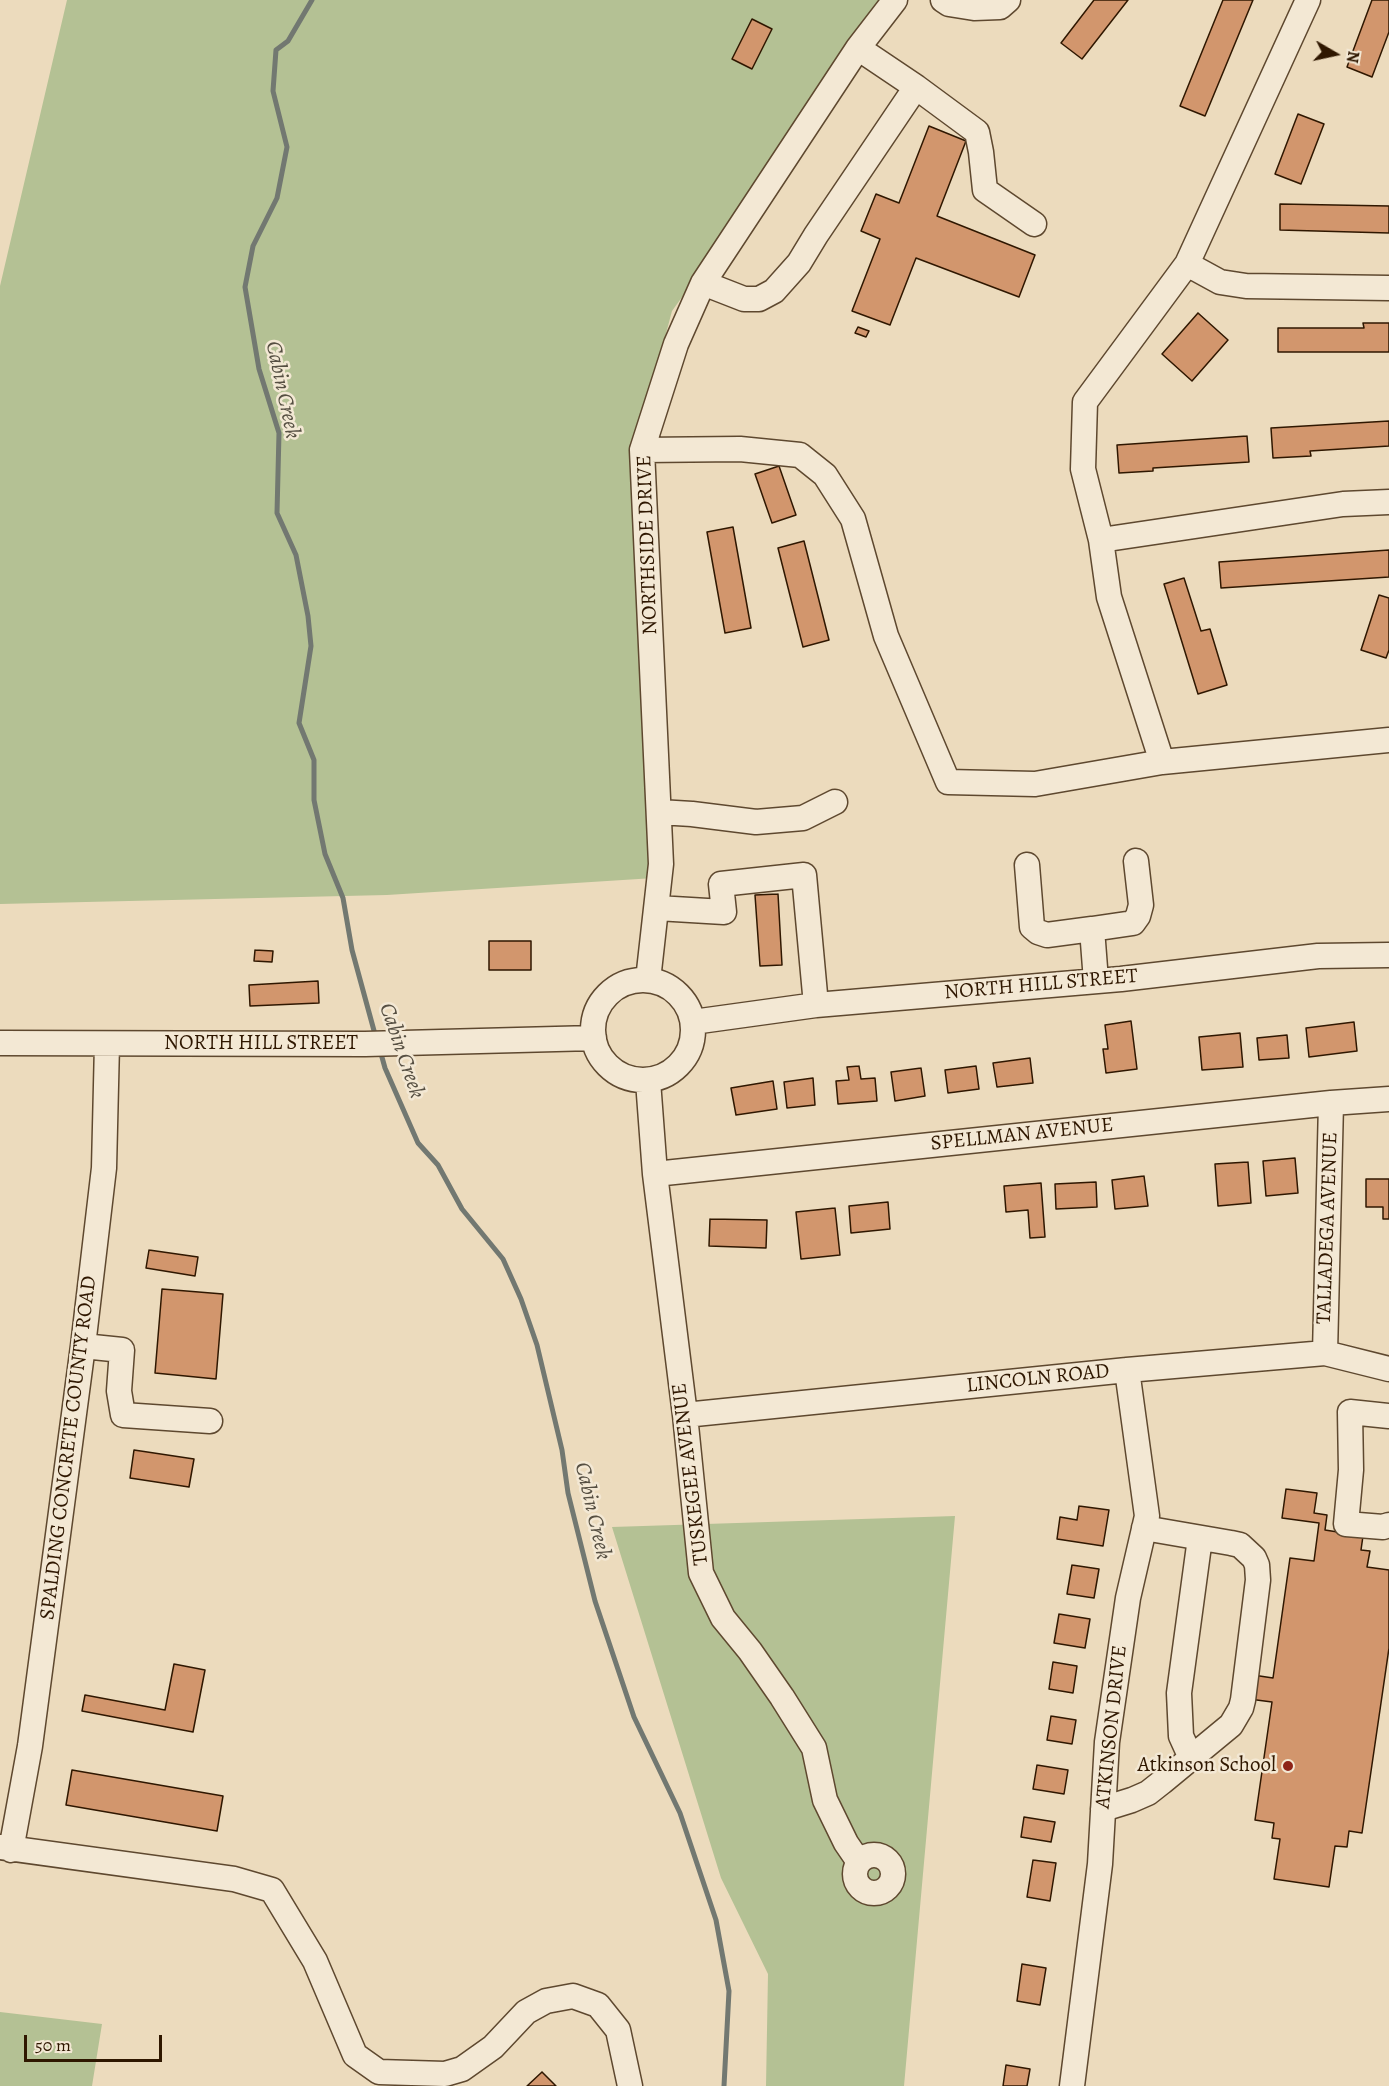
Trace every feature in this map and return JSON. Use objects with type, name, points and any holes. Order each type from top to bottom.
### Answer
[{"type":"street","name":"NORTHSIDE DRIVE","points":[[648,980],[661,864],[642,450],[676,344],[703,283],[858,48],[895,0]]},
{"type":"street","points":[[943,0],[949,4],[974,8],[999,7],[1008,0]]},
{"type":"street","points":[[1162,762],[1109,597],[1101,540],[1083,469],[1085,402],[1186,264],[1308,0]]},
{"type":"street","points":[[858,48],[977,132],[985,190],[1034,224]]},
{"type":"street","points":[[703,283],[744,299],[759,299],[774,291],[799,263],[915,87]]},
{"type":"street","points":[[1186,264],[1220,282],[1246,286],[1389,288]]},
{"type":"street","points":[[642,450],[740,449],[800,455],[825,475],[853,519],[886,636],[948,782],[1035,784],[1162,762],[1389,740]]},
{"type":"street","points":[[1101,540],[1343,504],[1389,502]]},
{"type":"street","points":[[659,812],[756,822],[803,818],[835,802]]},
{"type":"street","points":[[1027,865],[1032,927],[1047,935],[1133,923],[1141,905],[1136,861]]},
{"type":"street","points":[[657,908],[724,912],[721,884],[804,875],[816,1005]]},
{"type":"street","points":[[1092,929],[1096,981]]},
{"type":"street","name":"NORTH HILL STREET","points":[[693,1022],[816,1005],[1096,981],[1318,956],[1389,955]]},
{"type":"street","points":[[648,980],[664,984],[678,993],[688,1006],[693,1022],[693,1039],[688,1054],[677,1067],[663,1077],[648,1081],[626,1077],[607,1065],[598,1053],[594,1038],[594,1023],[598,1009],[607,996],[633,981],[648,980]]},
{"type":"street","name":"NORTH HILL STREET","points":[[0,1043],[406,1044],[594,1038]]},
{"type":"street","name":"SPALDING CONCRETE COUNTY ROAD","points":[[5,1849],[30,1746],[83,1346],[104,1168],[107,1044]]},
{"type":"street","name":"TUSKEGEE AVENUE","points":[[648,1081],[655,1174],[685,1415],[701,1573],[723,1618],[776,1688],[814,1748],[825,1800],[846,1844],[859,1862]]},
{"type":"street","name":"SPELLMAN AVENUE","points":[[655,1174],[1331,1102],[1389,1099]]},
{"type":"street","name":"TALLADEGA AVENUE","points":[[1325,1353],[1331,1102]]},
{"type":"street","points":[[83,1346],[122,1350],[119,1390],[123,1415],[210,1421]]},
{"type":"street","name":"LINCOLN ROAD","points":[[685,1415],[1127,1370],[1325,1353],[1389,1369]]},
{"type":"street","name":"ATKINSON DRIVE","points":[[1072,2086],[1100,1864],[1107,1742],[1126,1610],[1147,1510],[1127,1370]]},
{"type":"street","points":[[1389,1416],[1350,1412],[1351,1470],[1346,1524],[1383,1527],[1389,1524]]},
{"type":"street","points":[[1103,1809],[1148,1793],[1231,1725],[1241,1708],[1258,1580],[1257,1564],[1248,1551],[1240,1545],[1144,1528]]},
{"type":"street","points":[[1191,1758],[1181,1736],[1179,1693],[1200,1538]]},
{"type":"street","points":[[5,1849],[234,1879],[272,1890],[315,1961],[355,2055],[379,2072],[445,2074],[462,2069],[493,2047],[526,2012],[546,2001],[573,1996],[598,2005],[618,2030],[630,2086]]},
{"type":"green space","points":[[67,0],[897,0],[672,311],[640,431],[670,877],[387,895],[0,904],[0,286]]},
{"type":"green space","points":[[955,1516],[904,2086],[766,2086],[768,1974],[721,1878],[612,1527]]},
{"type":"green space","points":[[0,2012],[102,2024],[92,2086],[0,2086]]},
{"type":"building","points":[[1094,0],[1128,0],[1082,59],[1061,43]]},
{"type":"building","points":[[1223,0],[1253,0],[1205,116],[1180,106]]},
{"type":"building","points":[[1372,0],[1389,0],[1389,32],[1372,77],[1347,67]]},
{"type":"building","points":[[752,19],[772,29],[752,69],[732,59]]},
{"type":"building","points":[[1298,114],[1324,124],[1301,184],[1275,174]]},
{"type":"building","points":[[929,126],[966,141],[937,216],[1035,255],[1019,297],[916,258],[890,325],[852,311],[880,239],[861,231],[876,194],[899,203]]},
{"type":"building","points":[[1280,204],[1389,206],[1389,233],[1280,230]]},
{"type":"building","points":[[1198,313],[1228,340],[1192,381],[1162,354]]},
{"type":"building","points":[[1363,323],[1389,323],[1389,352],[1278,352],[1278,328],[1364,328]]},
{"type":"building","points":[[858,327],[869,331],[866,337],[855,333]]},
{"type":"building","points":[[1389,421],[1389,446],[1310,451],[1311,456],[1273,458],[1271,428]]},
{"type":"building","points":[[1247,436],[1249,462],[1153,468],[1153,471],[1119,473],[1117,445]]},
{"type":"building","points":[[779,466],[796,515],[772,523],[755,474]]},
{"type":"building","points":[[733,527],[751,628],[725,633],[707,532]]},
{"type":"building","points":[[804,541],[829,640],[803,647],[778,548]]},
{"type":"building","points":[[1389,550],[1389,577],[1221,588],[1219,562]]},
{"type":"building","points":[[1184,578],[1201,631],[1210,629],[1227,685],[1198,694],[1164,584]]},
{"type":"building","points":[[1379,595],[1389,598],[1389,650],[1386,658],[1361,650]]},
{"type":"building","points":[[778,894],[782,965],[760,966],[755,895]]},
{"type":"building","points":[[489,941],[531,941],[531,970],[489,970]]},
{"type":"building","points":[[255,950],[273,951],[272,962],[254,961]]},
{"type":"building","points":[[318,981],[319,1003],[250,1006],[249,985]]},
{"type":"building","points":[[1131,1021],[1137,1069],[1106,1073],[1103,1049],[1108,1049],[1105,1025]]},
{"type":"building","points":[[1354,1022],[1357,1051],[1309,1057],[1306,1028]]},
{"type":"building","points":[[1240,1033],[1243,1067],[1202,1070],[1199,1037]]},
{"type":"building","points":[[1287,1035],[1289,1058],[1259,1060],[1257,1038]]},
{"type":"building","points":[[1030,1058],[1033,1083],[997,1087],[993,1063]]},
{"type":"building","points":[[859,1066],[861,1079],[875,1078],[877,1101],[838,1104],[836,1081],[849,1080],[847,1067]]},
{"type":"building","points":[[976,1066],[979,1089],[948,1093],[945,1070]]},
{"type":"building","points":[[921,1068],[925,1096],[895,1101],[891,1072]]},
{"type":"building","points":[[813,1078],[815,1105],[787,1108],[784,1082]]},
{"type":"building","points":[[773,1081],[777,1109],[736,1115],[731,1088]]},
{"type":"building","points":[[1295,1158],[1298,1193],[1266,1196],[1263,1161]]},
{"type":"building","points":[[1248,1162],[1251,1203],[1218,1206],[1215,1164]]},
{"type":"building","points":[[1144,1176],[1148,1206],[1115,1209],[1112,1180]]},
{"type":"building","points":[[1366,1179],[1389,1179],[1389,1219],[1383,1219],[1383,1207],[1366,1207]]},
{"type":"building","points":[[1096,1182],[1097,1207],[1056,1209],[1055,1184]]},
{"type":"building","points":[[1041,1183],[1045,1237],[1030,1238],[1028,1210],[1006,1212],[1004,1186]]},
{"type":"building","points":[[888,1202],[890,1229],[851,1233],[849,1206]]},
{"type":"building","points":[[835,1208],[840,1255],[801,1259],[796,1212]]},
{"type":"building","points":[[710,1219],[767,1220],[766,1248],[709,1246]]},
{"type":"building","points":[[149,1250],[198,1257],[195,1276],[146,1268]]},
{"type":"building","points":[[162,1289],[223,1294],[216,1379],[155,1373]]},
{"type":"building","points":[[134,1450],[194,1459],[189,1487],[130,1478]]},
{"type":"building","points":[[1286,1489],[1317,1493],[1314,1513],[1327,1515],[1325,1530],[1363,1536],[1361,1550],[1370,1551],[1367,1567],[1389,1570],[1389,1648],[1362,1833],[1349,1831],[1347,1847],[1335,1846],[1329,1887],[1274,1879],[1280,1839],[1272,1838],[1274,1823],[1255,1820],[1272,1702],[1249,1699],[1253,1675],[1273,1678],[1290,1558],[1314,1561],[1319,1523],[1282,1518]]},
{"type":"building","points":[[1079,1506],[1109,1510],[1103,1546],[1057,1539],[1060,1517],[1077,1520]]},
{"type":"building","points":[[1072,1565],[1099,1569],[1094,1598],[1067,1594]]},
{"type":"building","points":[[1059,1614],[1090,1619],[1085,1648],[1054,1643]]},
{"type":"building","points":[[1053,1662],[1077,1666],[1073,1693],[1049,1689]]},
{"type":"building","points":[[174,1664],[205,1670],[193,1732],[82,1711],[85,1695],[165,1710]]},
{"type":"building","points":[[1051,1716],[1076,1720],[1072,1744],[1047,1740]]},
{"type":"building","points":[[1037,1765],[1068,1770],[1064,1794],[1033,1789]]},
{"type":"building","points":[[72,1770],[223,1796],[217,1831],[66,1805]]},
{"type":"building","points":[[1024,1817],[1055,1822],[1051,1842],[1021,1837]]},
{"type":"building","points":[[1033,1860],[1056,1863],[1050,1901],[1027,1897]]},
{"type":"building","points":[[1022,1964],[1046,1968],[1040,2005],[1017,2001]]},
{"type":"building","points":[[1006,2065],[1030,2069],[1027,2086],[1003,2086]]},
{"type":"building","points":[[542,2072],[556,2086],[527,2086]]},
{"type":"waterway","name":"Cabin Creek","points":[[312,0],[288,41],[276,50],[273,91],[287,147],[277,198],[253,246],[245,287],[259,369],[279,433],[277,513],[296,555],[308,616],[311,646],[299,723],[314,760],[314,800],[325,854],[343,898],[352,950],[376,1038]]},
{"type":"waterway","name":"Cabin Creek","points":[[380,1050],[385,1068],[418,1143],[438,1165],[462,1209],[503,1259],[521,1299],[537,1345],[562,1450],[568,1493],[595,1601],[634,1717],[680,1813],[716,1920],[729,1991],[724,2086]]},
{"type":"place","name":"Atkinson School","points":[[1288,1766]]}]
